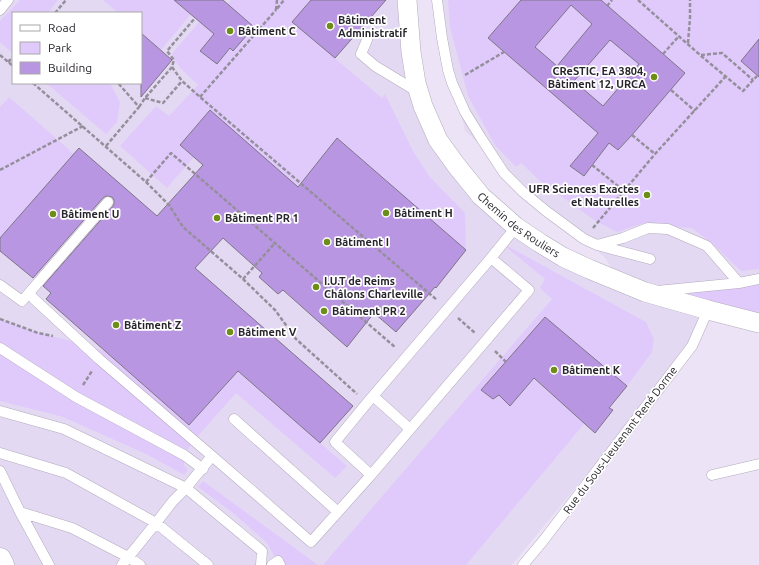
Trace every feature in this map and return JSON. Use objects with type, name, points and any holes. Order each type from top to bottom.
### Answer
[{"type":"main road","points":[[0,559],[3,565]]},
{"type":"street","name":"Chemin des Rouliers","points":[[406,0],[411,52],[416,83],[423,106],[438,140],[481,196],[516,227],[563,257],[589,270],[645,292],[759,323]]},
{"type":"lane","points":[[0,10],[8,0]]},
{"type":"lane","points":[[437,0],[443,44],[452,83],[465,112],[504,173],[523,192],[546,211],[584,239],[597,245],[650,259]]},
{"type":"lane","points":[[367,40],[361,54],[375,66],[419,92]]},
{"type":"lane","points":[[0,285],[22,301],[108,202]]},
{"type":"lane","points":[[370,475],[335,442],[516,227]]},
{"type":"lane","points":[[597,245],[623,238],[648,228],[668,229],[707,246],[739,283]]},
{"type":"lane","points":[[29,293],[90,350],[311,542],[529,290],[491,258]]},
{"type":"lane","points":[[645,292],[739,283],[759,279]]},
{"type":"lane","name":"Rue du Sous-Lieutenant René Dorme","points":[[523,565],[692,346],[708,310]]},
{"type":"lane","points":[[0,348],[76,397],[184,455],[202,469]]},
{"type":"lane","points":[[370,400],[410,429]]},
{"type":"lane","points":[[0,411],[64,429],[186,488],[262,551],[261,565]]},
{"type":"lane","points":[[234,420],[338,512]]},
{"type":"lane","points":[[0,453],[66,473],[156,523],[208,565]]},
{"type":"lane","points":[[125,561],[173,501],[186,488],[212,456]]},
{"type":"lane","points":[[712,475],[759,464]]},
{"type":"lane","points":[[0,471],[20,512],[49,565]]},
{"type":"lane","points":[[20,512],[72,528],[125,561],[140,565]]},
{"type":"lane","points":[[272,565],[278,561],[280,565]]},
{"type":"path","points":[[56,12],[66,0]]},
{"type":"path","points":[[276,10],[277,0]]},
{"type":"path","points":[[200,98],[284,0]]},
{"type":"path","points":[[607,6],[612,0]]},
{"type":"path","points":[[638,0],[743,91],[757,76]]},
{"type":"path","points":[[688,43],[690,0]]},
{"type":"path","points":[[106,146],[172,67],[174,60],[167,51],[195,18]]},
{"type":"path","points":[[663,54],[679,36]]},
{"type":"path","points":[[452,83],[504,52]]},
{"type":"path","points":[[700,55],[722,54],[753,80]]},
{"type":"path","points":[[0,55],[12,65]]},
{"type":"path","points":[[8,62],[12,58]]},
{"type":"path","points":[[172,67],[182,81],[200,98],[447,309]]},
{"type":"path","points":[[584,239],[655,154],[726,76]]},
{"type":"path","points":[[145,98],[163,103],[182,81]]},
{"type":"path","points":[[33,84],[146,182],[169,205],[182,226],[243,279],[275,310],[296,339],[370,400]]},
{"type":"path","points":[[119,84],[139,107]]},
{"type":"path","points":[[671,90],[695,110]]},
{"type":"path","points":[[0,170],[82,126]]},
{"type":"path","points":[[632,135],[655,154]]},
{"type":"path","points":[[146,182],[172,153],[407,357]]},
{"type":"path","points":[[592,165],[624,192]]},
{"type":"path","points":[[243,279],[275,243]]},
{"type":"shaded area","name":"I.U.T de Reims Châlons Charleville","points":[[0,0],[407,0],[423,106],[481,196],[618,281],[606,259],[465,131],[437,0],[759,0],[759,323],[708,310],[692,346],[512,565],[3,565],[0,559]]},
{"type":"green space","points":[[20,0],[58,0],[49,12],[12,12],[11,52],[0,42],[0,21]]},
{"type":"green space","points":[[103,0],[174,0],[191,14],[161,50],[142,34],[142,12],[117,12]]},
{"type":"green space","points":[[231,0],[311,0],[292,22],[382,98],[385,94],[413,151],[429,176],[465,213],[466,250],[337,138],[297,187],[210,110],[180,145],[194,157],[167,188],[120,146],[156,106],[169,116],[198,85],[180,67],[172,54],[199,22],[214,34],[200,51],[217,64],[230,48],[233,51],[254,27],[228,4]]},
{"type":"green space","name":"UFR Sciences Exactes et Naturelles","points":[[448,0],[759,0],[759,269],[741,271],[714,245],[692,228],[641,224],[617,232],[594,220],[540,181],[521,163],[516,167],[495,145],[468,96],[450,27]]},
{"type":"green space","points":[[47,84],[111,85],[120,102],[117,122],[106,134]]},
{"type":"green space","points":[[9,97],[74,154],[0,238],[0,107]]},
{"type":"green space","points":[[500,242],[646,322],[654,339],[652,352],[627,386],[545,317],[481,390],[493,399],[499,395],[510,406],[534,379],[595,433],[584,424],[466,565],[323,565],[552,299],[540,288],[545,279]]},
{"type":"green space","points":[[93,245],[347,466],[335,478],[236,393],[191,444],[184,455],[184,465],[188,470],[184,475],[148,455],[63,417],[0,401],[0,319],[38,333],[104,351],[189,425],[225,386],[128,298]]},
{"type":"green space","points":[[759,282],[759,326],[645,292]]},
{"type":"green space","points":[[203,481],[318,565],[280,565],[266,542],[233,513],[198,487]]},
{"type":"building","name":"Bâtiment C","points":[[174,0],[223,0],[254,27],[233,51],[230,48],[217,64],[200,51],[214,34]]},
{"type":"building","name":"Bâtiment Administratif","points":[[311,0],[386,0],[335,58],[292,22]]},
{"type":"building","name":"CReSTIC, EA 3804, Bâtiment 12, URCA","points":[[521,0],[601,0],[685,73],[618,150],[609,143],[584,176],[570,166],[598,133],[488,38]],"holes":[[[571,5],[592,24],[557,66],[535,47]],[[610,40],[639,64],[603,106],[574,81]]]},
{"type":"building","points":[[142,34],[172,60],[141,97],[142,84]]},
{"type":"building","points":[[759,39],[759,77],[741,61]]},
{"type":"building","points":[[210,110],[298,187],[337,138],[466,250],[436,288],[435,287],[396,332],[374,313],[347,347],[283,290],[278,294],[259,277],[262,273],[223,238],[195,268],[353,406],[320,443],[238,371],[189,425],[46,299],[51,293],[43,286],[113,206],[114,200],[112,197],[106,196],[103,198],[33,278],[0,251],[0,238],[79,148],[157,216],[203,165],[180,145]]},
{"type":"building","name":"Bâtiment K","points":[[545,317],[627,386],[609,408],[613,410],[595,433],[534,378],[510,406],[499,395],[493,399],[481,390]]},
{"type":"place","name":"Bâtiment Administratif","points":[[330,26]]},
{"type":"place","name":"Bâtiment C","points":[[230,31]]},
{"type":"place","name":"CReSTIC, EA 3804, Bâtiment 12, URCA","points":[[654,77]]},
{"type":"place","name":"UFR Sciences Exactes et Naturelles","points":[[647,195]]},
{"type":"place","name":"Bâtiment H","points":[[386,213]]},
{"type":"place","name":"Bâtiment U","points":[[53,214]]},
{"type":"place","name":"Bâtiment PR 1","points":[[217,218]]},
{"type":"place","name":"Bâtiment I","points":[[327,242]]},
{"type":"place","name":"I.U.T de Reims Châlons Charleville","points":[[316,287]]},
{"type":"place","name":"Bâtiment PR 2","points":[[324,311]]},
{"type":"place","name":"Bâtiment Z","points":[[116,325]]},
{"type":"place","name":"Bâtiment V","points":[[230,332]]},
{"type":"place","name":"Bâtiment K","points":[[554,370]]}]
